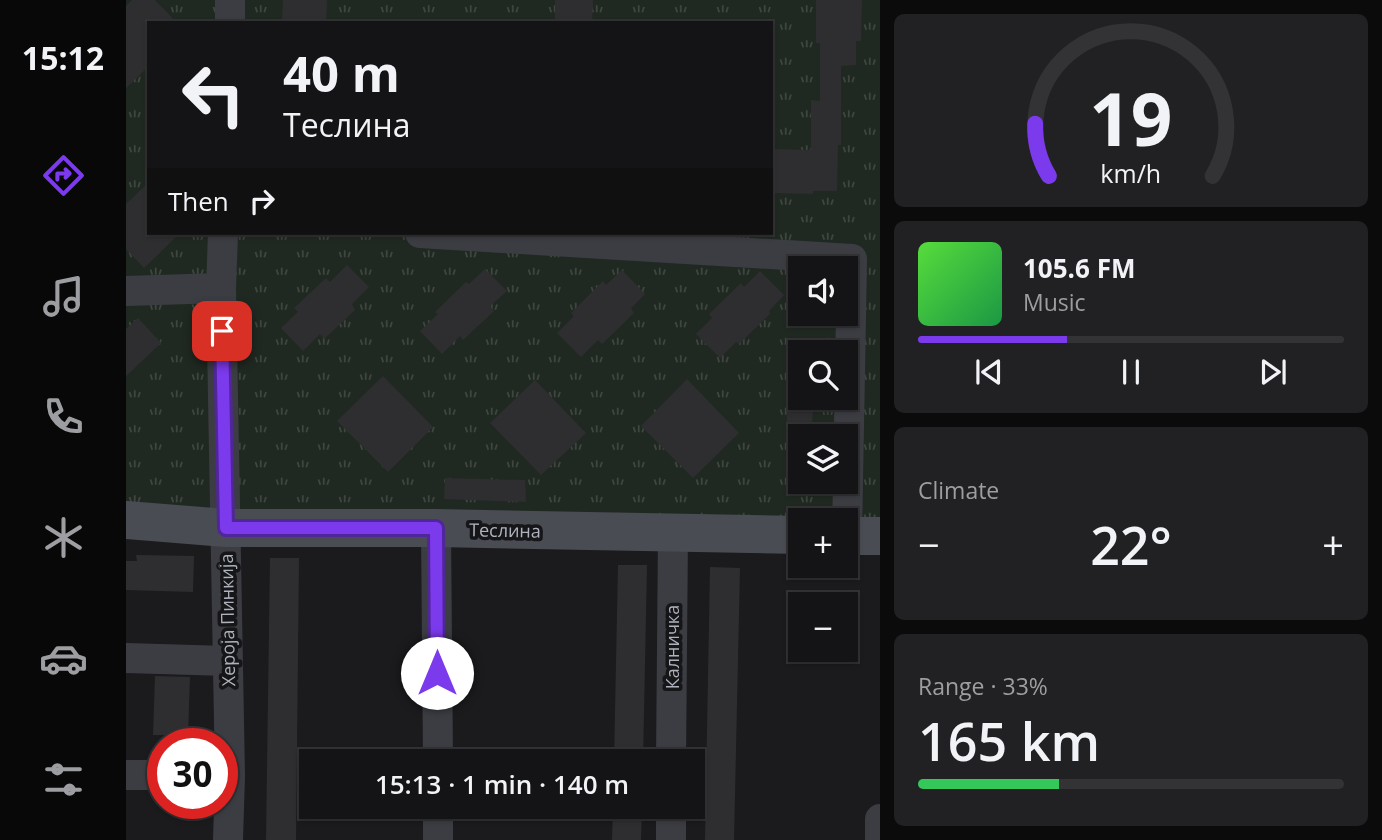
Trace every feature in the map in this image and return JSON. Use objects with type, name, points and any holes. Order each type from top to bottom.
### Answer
[{"type":"street","points":[[230,0],[230,21]]},
{"type":"street","name":"Хероја Пинкија","points":[[223,235],[221,288],[226,728]]},
{"type":"street","points":[[453,235],[852,259],[856,508]]},
{"type":"street","points":[[126,291],[221,288]]},
{"type":"street","name":"Теслина","points":[[126,520],[226,528],[436,528],[788,535]]},
{"type":"street","points":[[436,528],[438,749]]},
{"type":"street","name":"Калничка","points":[[671,749],[673,533]]},
{"type":"street","points":[[126,658],[227,662]]},
{"type":"street","points":[[126,775],[147,775]]},
{"type":"street","name":"Хероја Пинкија","points":[[227,819],[228,840]]},
{"type":"street","points":[[438,819],[438,840]]},
{"type":"street","points":[[671,819],[671,840]]},
{"type":"street","points":[[880,819],[880,840]]},
{"type":"green space","points":[[126,0],[880,0],[880,531],[858,524],[858,508],[788,508],[788,519],[126,512]]},
{"type":"building","points":[[132,0],[155,0],[175,21],[147,21],[147,68],[126,88],[126,6]]},
{"type":"building","points":[[283,0],[327,0],[326,21],[282,21]]},
{"type":"building","points":[[555,0],[593,0],[592,21],[555,21]]},
{"type":"building","points":[[816,0],[862,0],[861,41],[856,41],[856,65],[841,66],[841,145],[838,145],[837,191],[813,191],[813,194],[773,193],[773,149],[811,150],[811,100],[820,101],[820,43],[816,43]]},
{"type":"building","points":[[147,184],[147,235],[178,235],[144,268],[126,249],[126,204]]},
{"type":"building","points":[[347,265],[369,287],[352,304],[355,310],[324,339],[320,334],[303,351],[281,328],[298,312],[294,308],[326,278],[330,282]]},
{"type":"building","points":[[485,269],[507,291],[490,306],[494,311],[463,340],[460,336],[442,354],[420,331],[466,282],[469,284]]},
{"type":"building","points":[[622,270],[645,294],[631,308],[634,313],[602,344],[598,340],[581,357],[557,333],[574,316],[571,313],[603,281],[606,285]]},
{"type":"building","points":[[760,271],[784,295],[769,311],[770,314],[720,358],[696,334],[712,318],[709,314],[741,283],[744,287]]},
{"type":"building","points":[[138,318],[161,343],[126,376],[126,329]]},
{"type":"building","points":[[383,376],[433,427],[388,472],[337,421]]},
{"type":"building","points":[[687,379],[739,433],[693,478],[641,426]]},
{"type":"building","points":[[535,380],[586,433],[541,475],[490,423]]},
{"type":"building","points":[[788,397],[788,410],[813,410],[812,424],[788,424],[786,436]]},
{"type":"building","points":[[445,478],[525,480],[526,502],[444,499]]},
{"type":"building","points":[[136,555],[194,556],[193,592],[126,590],[126,561],[137,561]]},
{"type":"building","points":[[270,558],[299,558],[296,840],[266,840]]},
{"type":"building","points":[[618,565],[647,565],[643,749],[614,749]]},
{"type":"building","points":[[710,567],[740,568],[734,840],[705,840]]},
{"type":"building","points":[[155,676],[190,677],[188,728],[153,728]]},
{"type":"building","points":[[613,819],[642,819],[641,840],[612,840]]},
{"type":"route","points":[[222,331],[226,528],[436,528],[437,673]]}]
